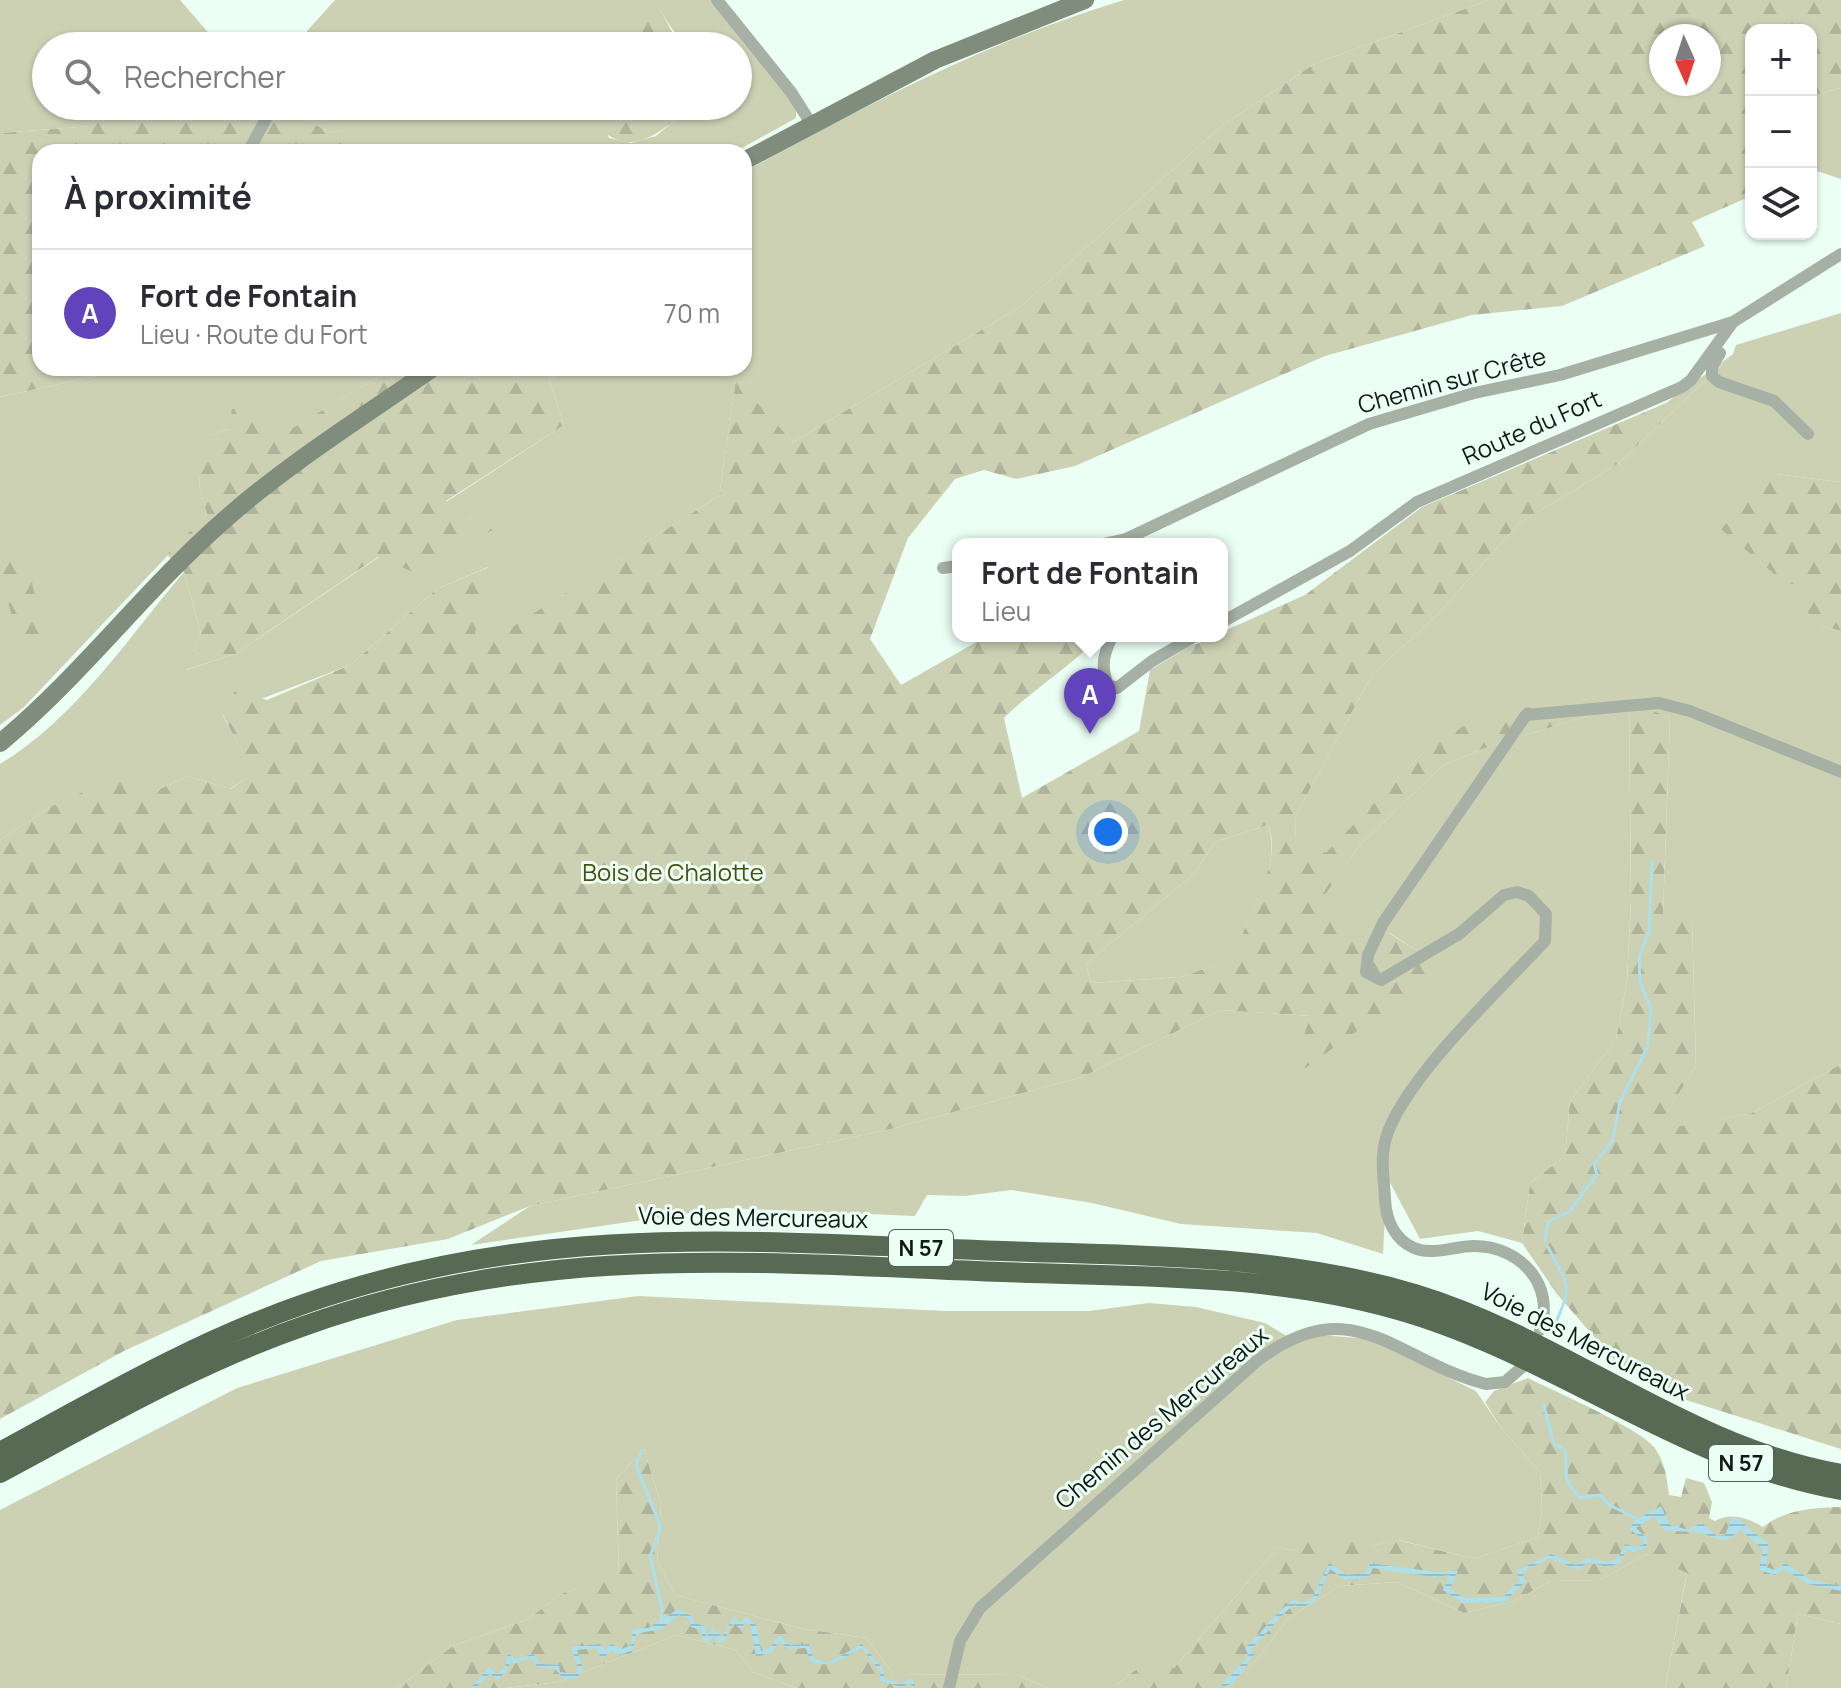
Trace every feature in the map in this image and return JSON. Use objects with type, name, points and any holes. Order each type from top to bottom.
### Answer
[{"type":"highway","name":"Voie des Mercureaux","points":[[0,1452],[207,1343],[344,1291],[437,1266],[513,1252],[591,1243],[699,1240],[1191,1259],[1340,1275],[1414,1294],[1478,1316],[1544,1346],[1715,1436],[1768,1456],[1841,1474]]},
{"type":"highway","name":"Voie des Mercureaux","points":[[0,1473],[187,1374],[268,1339],[348,1311],[422,1291],[515,1273],[602,1264],[688,1261],[1202,1280],[1318,1291],[1397,1309],[1452,1327],[1509,1351],[1718,1454],[1792,1479],[1841,1490]]},
{"type":"main road","points":[[752,157],[935,60],[1085,0]]},
{"type":"main road","points":[[0,743],[45,706],[157,583],[223,521],[422,376]]},
{"type":"street","points":[[717,0],[743,32]]},
{"type":"street","points":[[752,44],[791,92],[812,125]]},
{"type":"street","points":[[252,144],[265,120]]},
{"type":"street","name":"Route du Fort","points":[[1228,619],[1350,551],[1417,502],[1682,387],[1698,372],[1733,322],[1841,254]]},
{"type":"street","points":[[1733,322],[1733,333],[1712,366],[1712,376],[1719,382],[1774,401],[1808,434]]},
{"type":"street","name":"Chemin sur Crête","points":[[1132,538],[1369,424],[1474,393],[1560,375],[1733,322]]},
{"type":"street","points":[[943,568],[952,567]]},
{"type":"street","points":[[1110,642],[1104,653],[1102,671],[1108,685],[1117,688],[1152,661],[1185,642]]},
{"type":"street","points":[[1540,1330],[1545,1299],[1541,1286],[1524,1265],[1484,1247],[1423,1251],[1399,1237],[1387,1218],[1383,1165],[1385,1140],[1401,1107],[1455,1038],[1545,941],[1546,914],[1529,896],[1517,892],[1504,895],[1459,934],[1381,980],[1366,972],[1368,955],[1383,923],[1526,715],[1659,703],[1690,711],[1841,772]]},
{"type":"street","name":"Chemin des Mercureaux","points":[[950,1683],[965,1630],[1003,1584],[1257,1361],[1291,1338],[1325,1329],[1366,1333],[1486,1384],[1505,1382],[1521,1368]]},
{"type":"green space","points":[[0,0],[180,0],[208,32],[32,32],[32,120],[88,120],[93,126],[0,133]]},
{"type":"green space","points":[[335,0],[712,0],[737,32],[675,32],[660,9],[627,32],[307,31]]},
{"type":"green space","points":[[1124,0],[1489,0],[1314,64],[1219,128],[1020,307],[793,442],[736,381],[719,496],[470,654],[488,567],[437,589],[350,665],[222,714],[254,773],[230,789],[187,776],[156,791],[50,807],[0,840],[0,764],[27,746],[76,701],[184,572],[201,633],[186,670],[235,654],[379,557],[492,531],[446,502],[564,425],[549,380],[554,376],[752,376],[752,168],[930,76],[1074,16]]},
{"type":"green space","name":"Bois de Chalotte","points":[[1489,0],[1841,0],[1841,88],[1817,94],[1817,24],[1745,24],[1745,199],[1692,222],[1705,246],[1562,306],[1472,315],[1325,356],[1075,466],[1016,479],[984,470],[955,479],[908,538],[870,639],[901,685],[976,642],[1093,642],[1004,718],[1022,798],[1139,731],[1150,670],[1192,645],[1228,642],[1228,629],[1305,595],[1422,507],[1666,403],[1733,354],[1618,464],[1519,523],[1437,615],[1372,675],[1295,817],[1296,838],[1326,853],[1422,754],[1475,718],[1521,708],[1629,703],[1485,748],[1442,766],[1359,846],[1317,906],[1346,940],[1389,933],[1445,968],[1286,1082],[1311,1016],[1221,1010],[1082,1077],[891,1129],[530,1206],[448,1239],[321,1261],[124,1351],[0,1419],[0,840],[50,807],[120,775],[156,791],[187,776],[231,789],[253,773],[222,713],[236,689],[267,700],[350,665],[437,589],[489,567],[471,653],[719,496],[736,380],[793,442],[1020,307],[1219,128],[1314,64]],"holes":[[[1268,825],[1272,840],[1271,857],[1261,892],[1232,959],[1181,977],[1091,983],[1086,964],[1194,874],[1215,842]]]},
{"type":"green space","points":[[644,7],[660,9],[672,32],[627,32],[627,18]]},
{"type":"green space","points":[[752,51],[796,107],[796,118],[749,144],[352,144],[353,128],[332,133],[304,120],[602,120],[609,138],[631,143],[656,136],[675,120],[752,120]]},
{"type":"green space","points":[[1841,88],[1841,179],[1817,171],[1817,94]]},
{"type":"green space","points":[[88,120],[305,120],[332,133],[354,127],[352,144],[32,144],[32,376],[96,376],[0,397],[0,133],[92,126]]},
{"type":"green space","points":[[597,120],[675,120],[658,133],[634,142],[610,136],[597,126]]},
{"type":"green space","points":[[1841,313],[1841,482],[1777,474],[1817,585],[1822,626],[1841,631],[1841,1064],[1752,1113],[1654,1132],[1696,1066],[1692,919],[1663,915],[1670,717],[1629,704],[1631,901],[1627,981],[1616,1039],[1570,1101],[1565,1156],[1530,1183],[1522,1243],[1478,1231],[1420,1239],[1387,1177],[1383,1254],[1317,1233],[1181,1224],[1092,1203],[1011,1190],[965,1196],[927,1195],[915,1216],[725,1208],[471,1245],[530,1206],[891,1129],[1082,1077],[1221,1010],[1312,1016],[1287,1081],[1444,968],[1390,933],[1346,941],[1316,906],[1359,846],[1442,766],[1485,748],[1625,704],[1422,754],[1326,854],[1296,839],[1295,817],[1372,675],[1437,615],[1519,523],[1618,464],[1733,354],[1736,345]]},
{"type":"green space","points":[[96,376],[380,376],[265,445],[257,419],[198,440],[200,490],[207,514],[23,708],[0,725],[0,397]]},
{"type":"green space","points":[[380,376],[554,376],[549,380],[564,425],[446,501],[493,530],[413,572],[378,557],[235,654],[185,670],[201,633],[184,572],[167,555],[207,514],[200,490],[197,440],[229,429],[232,409],[245,406],[257,418],[266,444]]},
{"type":"green space","points":[[1777,474],[1841,482],[1841,631],[1822,626],[1804,609],[1816,585],[1786,584],[1721,529]]},
{"type":"green space","points":[[0,555],[40,555],[46,562],[32,584],[46,635],[35,644],[14,625],[6,593],[0,593]]},
{"type":"green space","points":[[1629,703],[1670,717],[1663,914],[1692,918],[1696,1066],[1655,1131],[1752,1113],[1841,1064],[1841,1449],[1683,1399],[1615,1361],[1557,1294],[1522,1243],[1530,1183],[1565,1156],[1570,1101],[1616,1039],[1627,981],[1631,901]]},
{"type":"green space","points":[[1268,825],[1271,859],[1267,876],[1233,959],[1181,977],[1091,983],[1086,964],[1194,874],[1215,842]]},
{"type":"green space","points":[[638,1296],[946,1311],[1089,1311],[1149,1303],[1196,1307],[1265,1323],[1295,1341],[1321,1335],[1369,1339],[1476,1391],[1501,1428],[1540,1472],[1542,1509],[1538,1537],[1474,1559],[1399,1540],[1372,1546],[1294,1551],[1278,1547],[1174,1668],[1138,1668],[1112,1688],[1047,1688],[1018,1675],[893,1674],[867,1638],[804,1629],[675,1595],[657,1561],[661,1504],[644,1449],[616,1479],[619,1575],[561,1594],[528,1619],[453,1646],[397,1688],[0,1688],[0,1510],[237,1388],[457,1320]]},
{"type":"green space","points":[[1528,1378],[1614,1420],[1645,1439],[1661,1458],[1669,1495],[1681,1497],[1686,1478],[1704,1483],[1712,1502],[1709,1518],[1715,1521],[1739,1517],[1763,1527],[1790,1513],[1841,1507],[1841,1624],[1798,1614],[1786,1688],[1665,1688],[1687,1573],[1646,1554],[1601,1580],[1551,1581],[1514,1601],[1464,1613],[1397,1582],[1339,1586],[1289,1618],[1256,1660],[1226,1688],[1112,1688],[1138,1668],[1174,1668],[1278,1547],[1294,1551],[1317,1534],[1372,1546],[1398,1540],[1474,1559],[1538,1537],[1542,1509],[1540,1472],[1501,1428],[1485,1402],[1494,1391]]},
{"type":"green space","points":[[644,1449],[661,1504],[657,1561],[675,1595],[804,1629],[867,1638],[893,1674],[1018,1675],[1047,1688],[796,1688],[753,1672],[736,1650],[676,1635],[559,1682],[505,1688],[397,1688],[453,1646],[528,1619],[561,1594],[619,1574],[616,1479]]},
{"type":"green space","points":[[1646,1554],[1687,1572],[1665,1688],[1226,1688],[1256,1660],[1289,1618],[1339,1586],[1397,1582],[1464,1613],[1514,1601],[1551,1581],[1601,1580]]},
{"type":"green space","points":[[1798,1614],[1841,1624],[1841,1688],[1786,1688]]},
{"type":"green space","points":[[676,1635],[736,1650],[753,1672],[796,1688],[505,1688],[559,1682]]},
{"type":"water","points":[[1661,1506],[1670,1525],[1689,1530],[1701,1522],[1718,1537],[1725,1535],[1732,1518],[1737,1518],[1768,1544],[1766,1567],[1775,1570],[1785,1563],[1811,1580],[1841,1586],[1841,1591],[1808,1584],[1784,1569],[1775,1575],[1759,1570],[1763,1549],[1741,1530],[1728,1539],[1718,1540],[1703,1533],[1664,1530],[1654,1516],[1636,1528],[1648,1539],[1646,1548],[1633,1552],[1627,1549],[1620,1563],[1608,1567],[1588,1562],[1578,1570],[1550,1558],[1522,1572],[1526,1581],[1504,1602],[1462,1603],[1443,1590],[1450,1575],[1434,1577],[1373,1568],[1369,1577],[1346,1580],[1330,1569],[1317,1599],[1304,1607],[1294,1605],[1288,1610],[1251,1649],[1254,1655],[1234,1683],[1219,1688],[1249,1656],[1245,1648],[1280,1611],[1293,1600],[1304,1603],[1313,1597],[1329,1563],[1347,1575],[1366,1573],[1370,1563],[1436,1572],[1458,1571],[1450,1589],[1464,1598],[1503,1597],[1520,1580],[1516,1571],[1551,1554],[1576,1565],[1587,1558],[1608,1562],[1618,1558],[1625,1544],[1634,1547],[1643,1545],[1644,1541],[1630,1529],[1634,1521]]},
{"type":"water","points":[[678,1609],[693,1617],[694,1623],[705,1626],[707,1638],[712,1627],[722,1637],[734,1616],[739,1623],[747,1617],[756,1625],[761,1651],[770,1648],[779,1635],[790,1645],[809,1644],[813,1658],[827,1663],[862,1644],[884,1670],[884,1679],[902,1684],[912,1677],[916,1688],[909,1683],[902,1687],[880,1681],[880,1671],[862,1648],[837,1662],[825,1664],[810,1661],[806,1648],[789,1649],[779,1641],[772,1652],[756,1657],[750,1624],[745,1623],[740,1629],[734,1623],[728,1629],[725,1642],[716,1641],[714,1635],[710,1642],[703,1641],[701,1630],[691,1627],[689,1619],[679,1615],[661,1629],[636,1634],[633,1650],[620,1655],[611,1650],[606,1656],[600,1656],[596,1648],[577,1650],[583,1669],[577,1678],[564,1679],[555,1669],[538,1667],[530,1658],[514,1664],[511,1660],[507,1671],[497,1680],[490,1673],[476,1688],[471,1688],[489,1667],[497,1674],[505,1668],[508,1653],[515,1659],[533,1654],[541,1664],[559,1665],[560,1672],[575,1674],[578,1668],[571,1647],[600,1644],[605,1651],[611,1644],[622,1649],[631,1645],[633,1629],[648,1628]]},
{"type":"waterway","points":[[1545,1241],[1548,1222],[1570,1211],[1597,1174],[1594,1164],[1613,1140],[1620,1101],[1648,1046],[1651,1008],[1640,983],[1639,957],[1649,932],[1652,862]]},
{"type":"waterway","points":[[1548,1247],[1566,1283],[1565,1299],[1556,1322]]},
{"type":"waterway","points":[[1544,1405],[1553,1442],[1565,1451],[1566,1477],[1580,1498],[1600,1495],[1609,1505],[1640,1520]]},
{"type":"waterway","points":[[642,1450],[636,1465],[661,1528],[650,1556],[662,1609],[661,1622]]},
{"type":"place","name":"Fort de Fontain","points":[[1090,734]]}]
